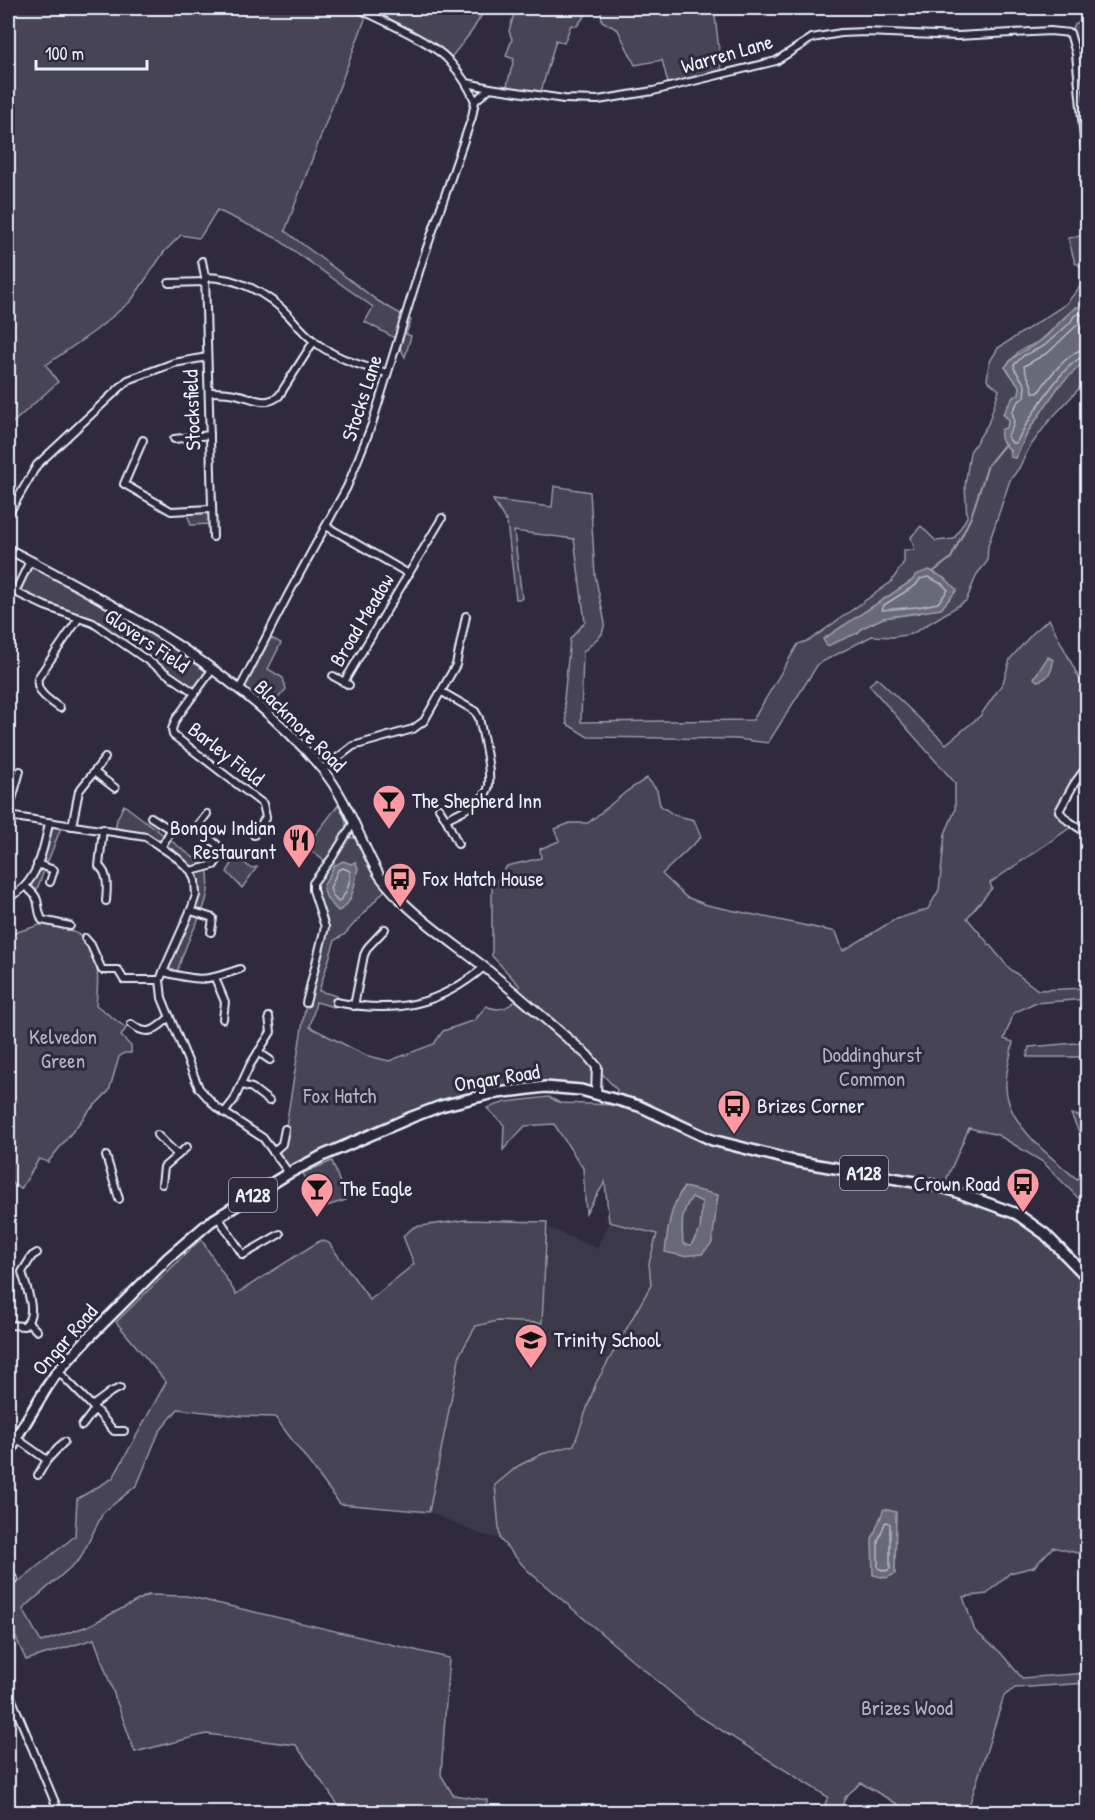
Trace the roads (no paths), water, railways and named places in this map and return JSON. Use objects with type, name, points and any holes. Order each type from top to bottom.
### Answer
[{"type":"main road","name":"Ongar Road","points":[[8,1458],[12,1441],[58,1371],[168,1258],[218,1217],[321,1156],[412,1116],[463,1100],[518,1089],[545,1087],[596,1094],[639,1106],[712,1140],[795,1161],[943,1187],[1017,1214],[1045,1234],[1088,1278]]},
{"type":"street","points":[[357,8],[424,43],[450,60],[475,101],[490,88]]},
{"type":"street","name":"Warren Lane","points":[[466,83],[564,99],[598,100],[653,92],[776,61],[812,38],[841,33],[958,36],[1050,31],[1070,33],[1076,54],[1088,182]]},
{"type":"street","name":"Stocks Lane","points":[[239,690],[347,486],[362,452],[422,262],[472,117],[475,101]]},
{"type":"street","name":"Stocksfield","points":[[202,261],[205,280],[210,392],[213,537]]},
{"type":"street","points":[[169,284],[230,279],[258,291],[289,315],[314,341],[345,359],[387,373]]},
{"type":"street","points":[[210,392],[240,395],[259,402],[274,400],[279,396],[314,341]]},
{"type":"street","points":[[8,515],[38,465],[128,380],[174,363],[207,357]]},
{"type":"street","points":[[174,439],[210,435]]},
{"type":"street","points":[[143,440],[123,484],[171,511],[211,509]]},
{"type":"street","name":"Broad Meadow","points":[[333,676],[346,684],[442,518]]},
{"type":"street","name":"Broad Meadow","points":[[326,526],[409,574]]},
{"type":"street","name":"Blackmore Road","points":[[8,549],[140,622],[212,670],[270,715],[322,769],[336,788],[379,874],[388,886],[404,903],[587,1055],[597,1067],[596,1094]]},
{"type":"street","points":[[8,596],[15,592],[30,561]]},
{"type":"street","name":"Glovers Field","points":[[15,592],[45,606],[93,623],[195,693]]},
{"type":"street","points":[[322,769],[353,746],[413,729],[424,721],[456,665],[466,616]]},
{"type":"street","name":"Glovers Field","points":[[60,708],[44,696],[37,687],[37,682],[79,618]]},
{"type":"street","name":"Barley Field","points":[[212,670],[173,724],[173,735],[263,804],[266,817],[254,835]]},
{"type":"street","points":[[442,692],[475,711],[479,718],[489,772],[488,789],[480,798],[446,819]]},
{"type":"street","points":[[72,826],[79,790],[105,758]]},
{"type":"street","points":[[1088,765],[1074,784],[1059,812],[1088,834]]},
{"type":"street","points":[[20,771],[8,815],[146,837],[162,846],[190,871],[195,881],[196,895],[160,980],[162,998],[199,1088],[224,1113],[263,1138],[289,1173]]},
{"type":"street","points":[[94,772],[115,788]]},
{"type":"street","points":[[439,808],[458,843]]},
{"type":"street","points":[[190,871],[214,865],[224,850],[197,827],[207,814]]},
{"type":"street","points":[[152,817],[171,830],[162,846]]},
{"type":"street","points":[[306,1003],[325,927],[313,890],[313,883],[332,858],[354,822]]},
{"type":"street","points":[[8,897],[26,887],[46,839],[49,823]]},
{"type":"street","points":[[103,829],[99,866],[105,873],[106,901]]},
{"type":"street","points":[[37,864],[54,870],[50,882]]},
{"type":"street","points":[[26,887],[35,894],[38,900],[42,920],[70,926]]},
{"type":"street","points":[[191,910],[213,918],[211,933]]},
{"type":"street","points":[[354,1006],[364,955],[368,947],[385,929]]},
{"type":"street","points":[[85,938],[91,945],[102,970],[118,970],[124,980],[160,980]]},
{"type":"street","points":[[336,1002],[380,1009],[417,1004],[450,992],[484,968]]},
{"type":"street","points":[[163,972],[195,980],[205,980],[240,969]]},
{"type":"street","points":[[215,978],[225,1002],[223,1019]]},
{"type":"street","points":[[132,1024],[139,1030],[147,1032],[154,1030],[170,1017]]},
{"type":"street","points":[[224,1113],[234,1100],[250,1065],[271,1032],[269,1017]]},
{"type":"street","points":[[258,1052],[270,1060]]},
{"type":"street","points":[[242,1085],[252,1088],[269,1101]]},
{"type":"street","points":[[273,1152],[282,1144],[285,1129]]},
{"type":"street","points":[[158,1135],[178,1155]]},
{"type":"street","points":[[162,1184],[164,1167],[187,1147]]},
{"type":"street","points":[[106,1156],[119,1199]]},
{"type":"street","points":[[218,1217],[243,1255],[280,1234]]},
{"type":"street","points":[[8,1325],[18,1327],[28,1322],[32,1311],[22,1272],[32,1256],[37,1253]]},
{"type":"street","points":[[28,1322],[37,1331]]},
{"type":"street","points":[[58,1371],[114,1431],[124,1431]]},
{"type":"street","points":[[82,1426],[94,1407],[111,1392],[120,1388]]},
{"type":"street","points":[[12,1441],[47,1460]]},
{"type":"street","points":[[38,1474],[47,1460],[64,1442]]},
{"type":"street","points":[[8,1583],[14,1579]]},
{"type":"street","points":[[8,1690],[59,1812]]},
{"type":"water","points":[[1077,307],[1087,310],[1087,359],[1059,386],[1029,430],[1015,458],[1010,457],[1011,451],[1001,439],[1001,430],[1007,427],[1009,420],[1003,414],[1013,397],[1019,395],[1020,387],[1005,367],[1019,354],[1043,339]]},
{"type":"water","points":[[929,570],[946,579],[957,590],[941,609],[883,618],[862,628],[858,633],[827,646],[823,639],[913,580],[915,575]]},
{"type":"water","points":[[1048,657],[1053,660],[1051,671],[1047,677],[1037,681],[1034,678]]},
{"type":"water","points":[[343,861],[351,864],[355,862],[358,868],[350,899],[338,911],[327,899],[323,887],[334,866]]},
{"type":"water","points":[[684,1187],[718,1195],[712,1243],[702,1254],[683,1256],[665,1252],[670,1218]],"holes":[[[692,1197],[702,1202],[700,1230],[691,1245],[683,1244],[682,1225],[685,1208]]]},
{"type":"water","points":[[884,1509],[896,1512],[895,1574],[886,1578],[873,1575],[872,1539]]},
{"type":"waterway","points":[[933,572],[951,558],[971,517],[988,465],[1005,444]]},
{"type":"place","name":"The Shepherd Inn","points":[[389,830]]},
{"type":"place","name":"Bongow Indian Restaurant","points":[[299,869]]},
{"type":"place","name":"Fox Hatch House","points":[[400,908]]},
{"type":"place","name":"Brizes Corner","points":[[734,1135]]},
{"type":"place","name":"Crown Road","points":[[1023,1213]]},
{"type":"place","name":"The Eagle","points":[[317,1218]]},
{"type":"place","name":"Trinity School","points":[[531,1369]]},
{"type":"park label","name":"Kelvedon Green","points":[[63,1049]]},
{"type":"park label","name":"Doddinghurst Common","points":[[872,1067]]},
{"type":"park label","name":"Fox Hatch","points":[[340,1096]]},
{"type":"park label","name":"Brizes Wood","points":[[907,1708]]}]
